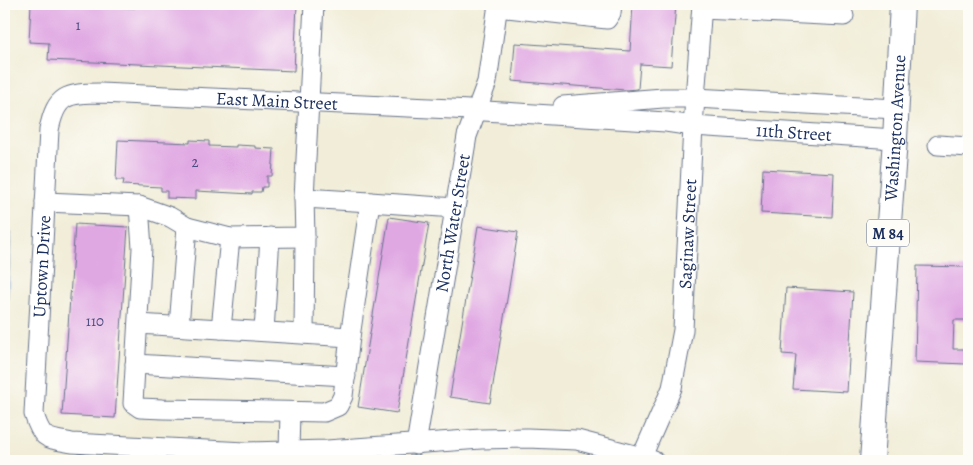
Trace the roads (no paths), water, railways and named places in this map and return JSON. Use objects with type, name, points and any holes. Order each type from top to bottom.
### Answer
[{"type":"main road","name":"Washington Avenue","points":[[872,461],[895,139],[902,4]]},
{"type":"street","points":[[304,334],[304,198],[314,4]]},
{"type":"street","points":[[497,6],[540,8],[607,19],[611,13],[612,4]]},
{"type":"street","name":"North Water Street","points":[[416,445],[466,136],[487,82],[497,6]]},
{"type":"street","points":[[702,6],[844,16]]},
{"type":"street","name":"Saginaw Street","points":[[645,460],[672,388],[683,330],[693,126],[702,6]]},
{"type":"street","name":"East Main Street","points":[[58,103],[68,96],[78,93],[498,111],[666,122],[693,126]]},
{"type":"street","name":"East Main Street","points":[[498,111],[663,98],[695,98],[896,109]]},
{"type":"street","name":"Uptown Drive","points":[[58,103],[52,114],[49,130],[34,414],[39,430],[50,439],[72,443],[245,452],[289,451]]},
{"type":"street","name":"11th Street","points":[[693,126],[895,139]]},
{"type":"street","points":[[938,145],[969,146]]},
{"type":"street","points":[[304,198],[455,208]]},
{"type":"street","points":[[45,202],[139,206],[170,217],[187,227],[230,238],[305,237]]},
{"type":"street","points":[[139,206],[142,248],[133,403],[140,408],[324,412],[338,406],[343,396],[370,202]]},
{"type":"street","points":[[180,326],[187,227]]},
{"type":"street","points":[[221,329],[230,238]]},
{"type":"street","points":[[264,331],[270,238]]},
{"type":"street","points":[[138,324],[350,337]]},
{"type":"street","points":[[135,364],[346,376]]},
{"type":"street","points":[[290,412],[289,451],[351,455],[416,445],[480,439],[527,438],[577,440],[645,460]]},
{"type":"water","points":[[4,232],[11,233],[7,307],[4,307]]}]
